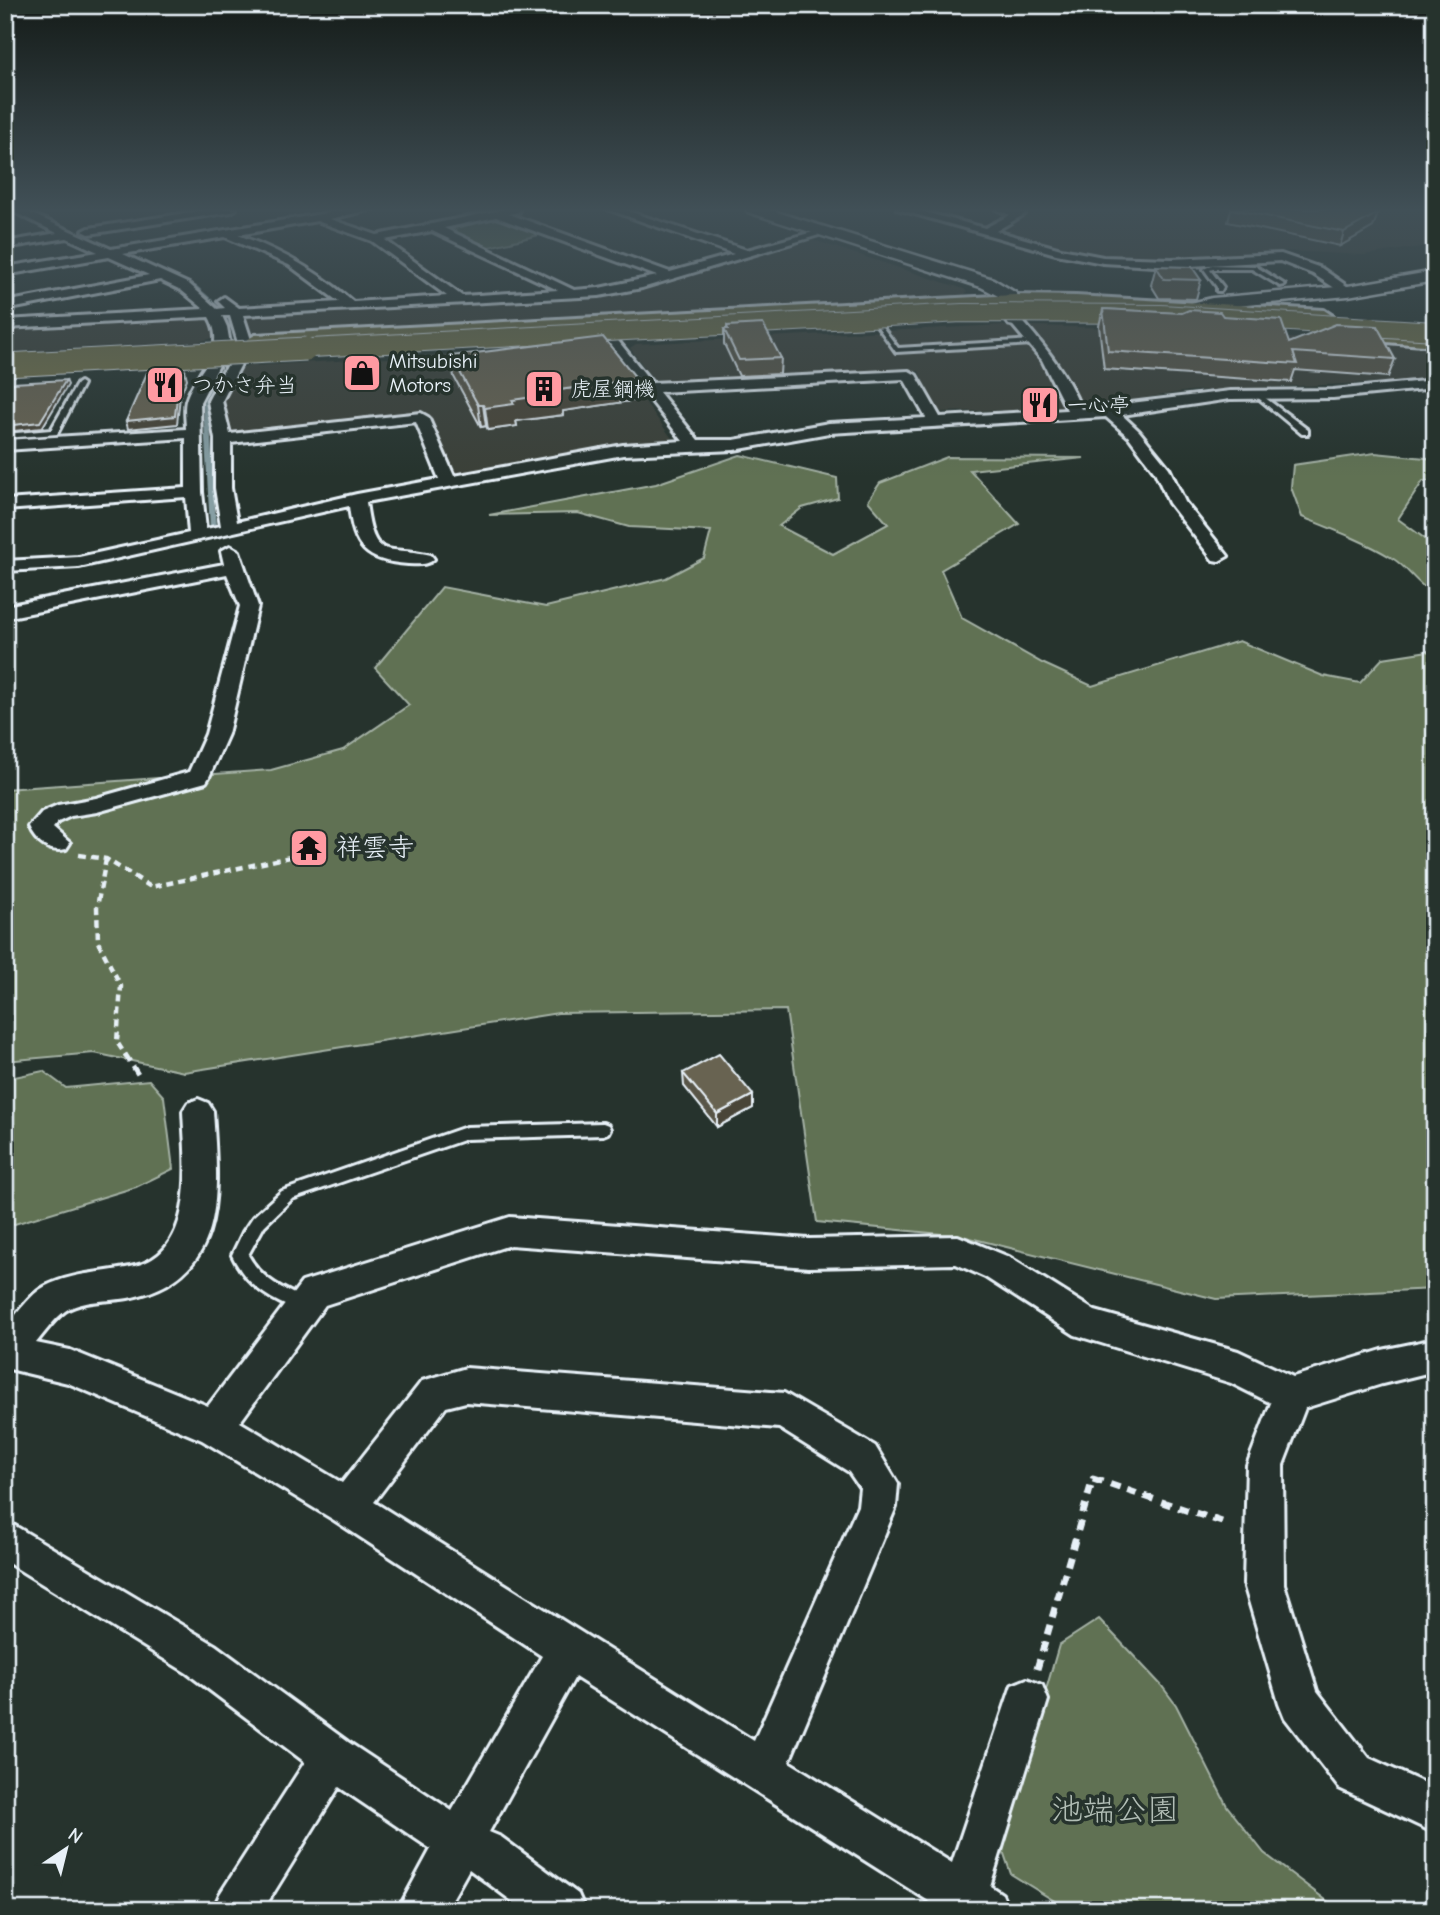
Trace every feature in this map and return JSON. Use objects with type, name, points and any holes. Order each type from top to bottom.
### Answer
[{"type":"highway","points":[[5,357],[1014,300],[1197,307],[1435,324]]},
{"type":"highway","points":[[245,342],[916,308],[1038,307],[1097,313]]},
{"type":"highway","points":[[5,365],[897,316],[1097,313],[1228,316],[1435,331]]},
{"type":"highway","points":[[5,375],[878,325],[1015,321],[1172,324],[1435,340]]},
{"type":"street","points":[[5,306],[45,298]]},
{"type":"street","points":[[201,298],[223,311]]},
{"type":"street","points":[[58,843],[46,836],[41,827],[50,817],[198,777],[217,734],[249,606],[234,567],[225,530],[223,439],[215,401],[245,342],[214,298]]},
{"type":"street","points":[[342,298],[349,305]]},
{"type":"street","points":[[5,324],[487,298]]},
{"type":"street","points":[[1009,298],[1014,300],[1019,310],[1015,321],[1048,358],[1076,414]]},
{"type":"street","points":[[1172,324],[1197,307],[1260,298]]},
{"type":"street","points":[[198,536],[194,492],[193,402],[223,344],[223,311]]},
{"type":"street","points":[[610,340],[694,445]]},
{"type":"street","points":[[648,388],[909,375],[935,421]]},
{"type":"street","points":[[5,566],[79,562],[357,499],[623,450],[734,445],[829,428],[1110,412],[1188,399],[1333,394],[1435,384]]},
{"type":"street","points":[[1110,412],[1135,433],[1163,471],[1177,503],[1219,556]]},
{"type":"street","points":[[223,439],[421,417],[449,483]]},
{"type":"street","points":[[5,445],[193,433]]},
{"type":"street","points":[[5,505],[194,492]]},
{"type":"street","points":[[357,499],[360,528],[368,548],[385,557],[425,559]]},
{"type":"street","points":[[5,612],[234,567]]},
{"type":"street","points":[[198,1111],[201,1186],[197,1219],[183,1253],[159,1274],[55,1298],[6,1352],[70,1367],[215,1427],[347,1507],[568,1649],[975,1903],[1027,1700]]},
{"type":"street","points":[[215,1427],[314,1293],[510,1231],[808,1254],[958,1250],[997,1267],[1087,1324],[1238,1368],[1292,1395],[1382,1367],[1435,1355]]},
{"type":"street","points":[[347,1507],[435,1394],[466,1385],[784,1411],[862,1459],[879,1484],[877,1507],[764,1769]]},
{"type":"street","points":[[1292,1395],[1265,1465],[1264,1584],[1300,1703],[1354,1773],[1435,1811]]},
{"type":"street","points":[[5,1539],[201,1659],[333,1757],[460,1842],[485,1853],[562,1910]]},
{"type":"street","points":[[421,1910],[568,1649]]},
{"type":"street","points":[[236,1910],[333,1757]]},
{"type":"lane","points":[[878,325],[896,350],[961,344],[1033,342]]},
{"type":"lane","points":[[5,436],[54,432],[79,384]]},
{"type":"lane","points":[[1258,395],[1305,432]]},
{"type":"lane","points":[[304,1306],[271,1292],[249,1273],[240,1255],[246,1237],[262,1214],[287,1195],[466,1133],[603,1129]]},
{"type":"path","points":[[58,843],[76,855],[106,859],[151,887],[290,857]]},
{"type":"path","points":[[106,859],[97,907],[98,942],[121,986],[117,1042],[139,1076]]},
{"type":"path","points":[[1027,1700],[1093,1479],[1222,1522]]},
{"type":"shaded area","points":[[473,298],[955,298],[253,338],[247,336],[244,315]]},
{"type":"shaded area","points":[[211,316],[216,337],[199,342],[5,352],[5,325]]},
{"type":"shaded area","points":[[1002,325],[1011,328],[1037,353],[1053,378],[1064,407],[942,412],[934,409],[919,371],[662,384],[655,382],[630,348],[636,344]]},
{"type":"shaded area","points":[[1027,328],[1117,328],[1435,346],[1435,380],[1190,391],[1088,407],[1080,404],[1054,355]]},
{"type":"shaded area","points":[[594,346],[606,348],[673,440],[617,446],[462,475],[450,473],[426,414],[231,435],[222,400],[237,370],[249,366]]},
{"type":"green space","points":[[1375,453],[1435,459],[1435,481],[1423,481],[1398,519],[1435,546],[1435,593],[1423,586],[1398,562],[1381,552],[1302,517],[1291,487],[1293,465]]},
{"type":"green space","points":[[740,455],[837,478],[838,498],[802,508],[779,526],[833,554],[888,524],[868,501],[880,483],[947,457],[1084,458],[970,470],[1019,524],[941,570],[962,618],[1042,663],[1092,686],[1239,641],[1323,676],[1360,683],[1383,658],[1435,650],[1435,1289],[1216,1299],[962,1236],[817,1222],[786,1010],[558,1013],[184,1072],[94,1053],[5,1061],[5,789],[271,770],[343,750],[409,705],[375,668],[442,587],[546,607],[666,578],[704,558],[711,531],[629,527],[578,513],[489,515],[656,484]]},
{"type":"green space","points":[[43,1071],[66,1088],[149,1080],[164,1097],[173,1169],[136,1187],[5,1227],[5,1079]]},
{"type":"green space","name":"池端公園","points":[[1099,1619],[1161,1685],[1176,1705],[1227,1806],[1264,1853],[1339,1910],[1069,1910],[1011,1874],[1001,1845],[1059,1645]]},
{"type":"building","points":[[1103,309],[1182,313],[1189,310],[1220,312],[1223,316],[1281,320],[1289,343],[1336,324],[1377,326],[1395,359],[1293,352],[1297,364],[1108,351]]},
{"type":"building","points":[[763,324],[781,358],[739,360],[724,329],[728,329],[727,326]]},
{"type":"building","points":[[603,337],[637,379],[559,390],[561,393],[512,400],[514,404],[485,408],[478,405],[451,356]]},
{"type":"building","points":[[185,371],[178,388],[175,416],[126,421],[147,373]]},
{"type":"building","points":[[66,380],[40,422],[5,426],[5,396],[13,383]]},
{"type":"building","points":[[719,1054],[753,1095],[717,1114],[683,1073]]},
{"type":"waterway","points":[[208,298],[220,309],[230,328]]},
{"type":"waterway","points":[[211,388],[206,403],[213,529]]},
{"type":"place","name":"Mitsubishi Motors","points":[[362,373]]},
{"type":"place","name":"つかさ弁当","points":[[165,385]]},
{"type":"place","name":"虎屋鋼機","points":[[544,389]]},
{"type":"place","name":"一心亭","points":[[1040,405]]},
{"type":"place","name":"祥雲寺","points":[[309,848]]}]
